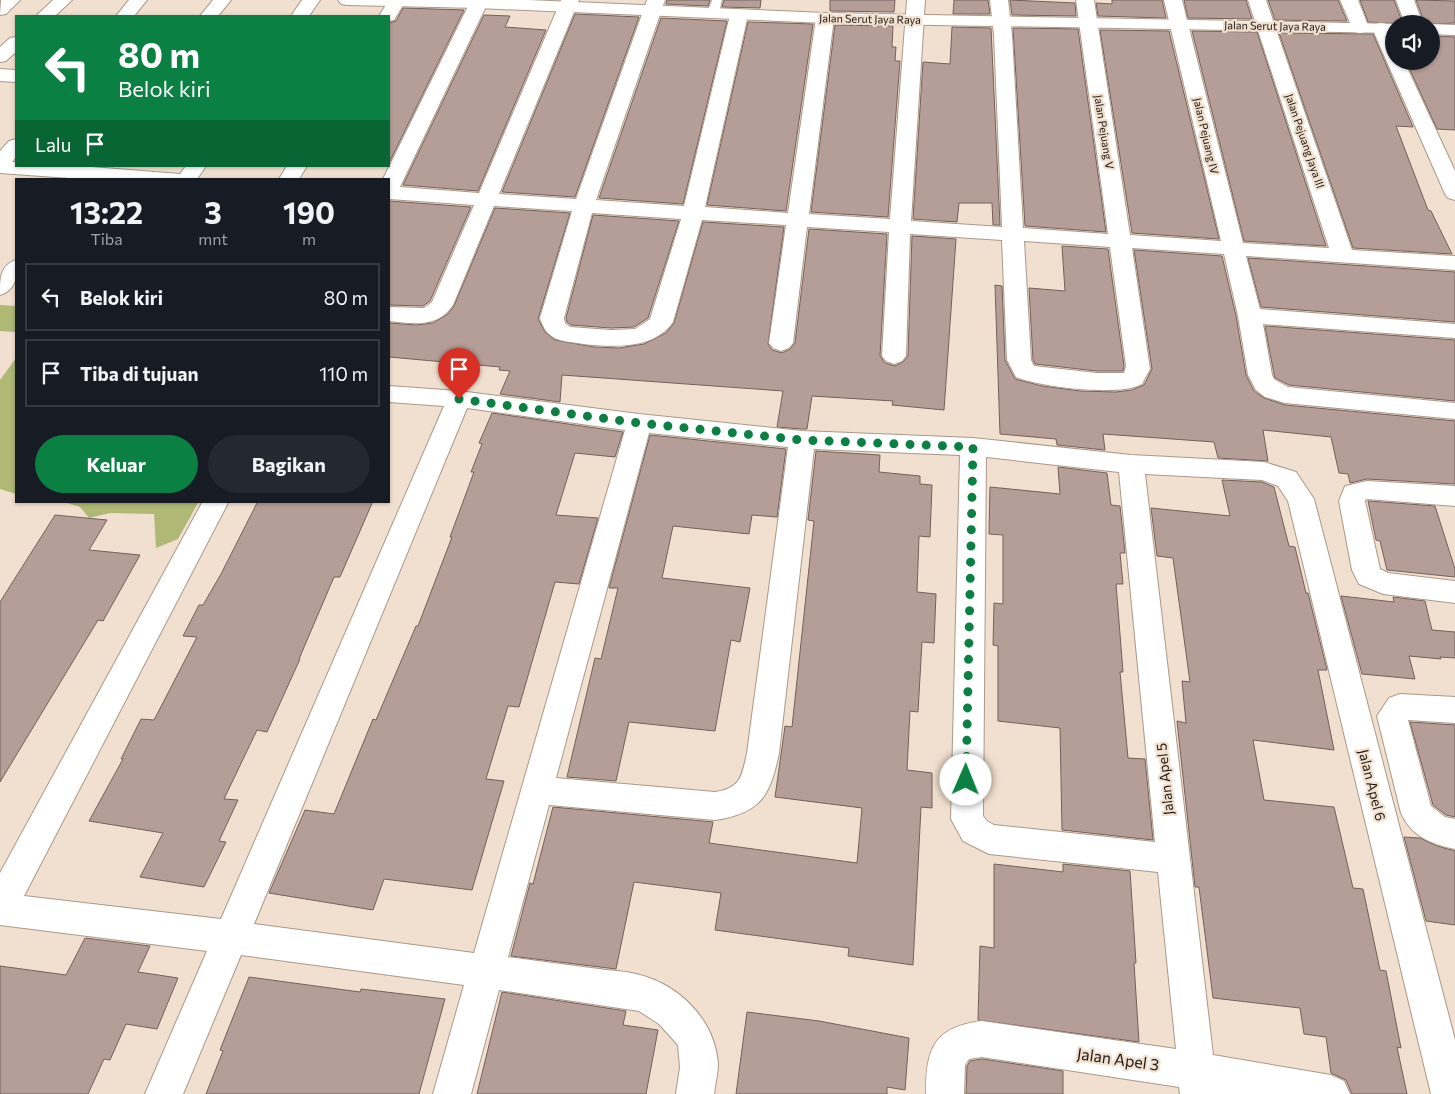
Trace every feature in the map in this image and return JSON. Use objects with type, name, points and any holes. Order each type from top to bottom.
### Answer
[{"type":"street","points":[[0,10],[11,0]]},
{"type":"street","points":[[46,15],[62,0]]},
{"type":"street","points":[[126,15],[138,0]]},
{"type":"street","points":[[210,15],[222,0]]},
{"type":"street","points":[[301,15],[311,0]]},
{"type":"street","name":"Jalan Serut Jaya Raya","points":[[347,0],[392,9],[479,2],[715,7],[739,15],[825,18],[1385,28]]},
{"type":"street","points":[[894,356],[900,226],[916,0]]},
{"type":"street","points":[[999,0],[1002,21],[1012,234]]},
{"type":"street","name":"Jalan Pejuang V","points":[[1012,234],[1018,354],[1021,366],[1025,371],[1034,375],[1119,382],[1134,378],[1138,372],[1138,366],[1085,0]]},
{"type":"street","name":"Jalan Pejuang IV","points":[[1173,0],[1250,316],[1260,375],[1265,384],[1274,391],[1299,397],[1455,411]]},
{"type":"street","name":"Jalan Pejuang Jaya III","points":[[1257,0],[1343,256]]},
{"type":"street","points":[[1349,0],[1360,28]]},
{"type":"street","points":[[1405,0],[1411,15]]},
{"type":"street","points":[[390,186],[479,2]]},
{"type":"street","points":[[390,314],[420,316],[435,313],[439,310],[569,4]]},
{"type":"street","points":[[654,6],[584,206],[552,318],[555,327],[563,333],[625,338],[639,336],[661,322],[693,213],[739,15]]},
{"type":"street","points":[[781,343],[825,18]]},
{"type":"street","points":[[1440,29],[1455,30]]},
{"type":"street","points":[[0,57],[15,43]]},
{"type":"street","points":[[1400,70],[1455,194]]},
{"type":"street","points":[[0,75],[15,76]]},
{"type":"street","points":[[0,165],[15,146]]},
{"type":"street","points":[[0,165],[15,166]]},
{"type":"street","points":[[22,167],[162,178]]},
{"type":"street","points":[[188,178],[195,167]]},
{"type":"street","points":[[290,178],[296,167]]},
{"type":"street","points":[[390,193],[1455,263]]},
{"type":"street","points":[[1250,316],[1455,330]]},
{"type":"street","points":[[390,394],[459,399],[639,423],[802,440],[973,447],[1130,464]]},
{"type":"street","points":[[164,1094],[459,399]]},
{"type":"street","points":[[452,1094],[639,423]]},
{"type":"street","points":[[537,790],[715,806],[731,805],[742,800],[751,791],[758,779],[763,753],[802,440]]},
{"type":"street","points":[[973,447],[966,819],[975,831],[989,839],[1174,860]]},
{"type":"street","name":"Jalan Apel 6","points":[[1130,464],[1264,471],[1287,479],[1298,493],[1450,1094]]},
{"type":"street","name":"Jalan Apel 5","points":[[1130,464],[1198,1082]]},
{"type":"street","points":[[1455,496],[1367,490],[1354,493],[1352,501],[1366,570],[1369,576],[1383,583],[1455,592]]},
{"type":"street","points":[[215,503],[0,908],[640,992],[663,1004],[680,1018],[695,1037],[699,1063],[695,1094]]},
{"type":"street","points":[[1455,710],[1400,707],[1392,716],[1417,814],[1427,825],[1440,831],[1455,834]]},
{"type":"street","name":"Jalan Apel 3","points":[[945,1094],[945,1068],[951,1052],[961,1042],[982,1039],[1198,1082],[1331,1094]]},
{"type":"green space","points":[[0,305],[15,306],[15,332],[0,331]]},
{"type":"green space","points":[[15,359],[15,494],[0,489],[0,380]]},
{"type":"green space","points":[[67,503],[198,503],[178,539],[156,548],[154,514],[110,513],[89,518],[80,507]]},
{"type":"building","points":[[667,0],[710,0],[708,6],[666,4]]},
{"type":"building","points":[[724,0],[761,0],[760,8],[722,7]]},
{"type":"building","points":[[830,0],[895,0],[894,12],[830,11]]},
{"type":"building","points":[[954,0],[988,0],[990,14],[953,14]]},
{"type":"building","points":[[1010,0],[1075,3],[1076,16],[1012,15]]},
{"type":"building","points":[[1112,0],[1162,0],[1166,18],[1098,16],[1096,3],[1112,4]]},
{"type":"building","points":[[1184,0],[1246,0],[1252,19],[1188,18]]},
{"type":"building","points":[[1268,0],[1338,0],[1347,21],[1275,20]]},
{"type":"building","points":[[1360,0],[1394,0],[1400,15],[1385,15],[1385,23],[1368,22]]},
{"type":"building","points":[[1416,0],[1455,1],[1455,23],[1440,24],[1440,15],[1422,15]]},
{"type":"building","points":[[403,8],[464,10],[390,161],[390,23],[396,21]]},
{"type":"building","points":[[575,14],[639,17],[575,197],[502,192]]},
{"type":"building","points":[[484,15],[510,16],[505,27],[546,30],[478,191],[403,185]]},
{"type":"building","points":[[661,18],[727,21],[683,204],[599,198]]},
{"type":"building","points":[[748,22],[813,24],[786,211],[707,205]]},
{"type":"building","points":[[835,25],[893,26],[892,47],[896,47],[895,61],[900,61],[888,217],[811,212]]},
{"type":"building","points":[[952,27],[991,28],[1000,225],[993,225],[992,203],[959,203],[957,222],[913,219],[923,62],[950,64]]},
{"type":"building","points":[[1013,28],[1078,29],[1106,232],[1025,226]]},
{"type":"building","points":[[1100,30],[1169,31],[1219,239],[1132,233]]},
{"type":"building","points":[[1192,31],[1257,32],[1326,246],[1244,241]]},
{"type":"building","points":[[1279,33],[1373,34],[1385,62],[1385,70],[1388,70],[1413,127],[1396,126],[1428,210],[1431,211],[1452,254],[1353,248]]},
{"type":"building","points":[[1440,36],[1455,37],[1455,130],[1437,129],[1410,70],[1440,70]]},
{"type":"building","points":[[390,201],[471,207],[430,301],[423,306],[390,305]]},
{"type":"building","points":[[495,208],[570,213],[538,319],[545,332],[555,340],[594,347],[619,348],[644,344],[666,333],[674,323],[703,222],[784,227],[768,344],[772,350],[782,353],[790,349],[795,343],[809,229],[887,234],[880,356],[885,363],[895,366],[903,362],[908,356],[912,236],[956,239],[944,410],[892,405],[893,401],[812,396],[807,429],[777,427],[783,391],[562,375],[560,402],[500,394],[510,371],[499,370],[500,367],[390,357],[390,323],[416,325],[433,323],[448,314],[454,306]]},
{"type":"building","points":[[593,215],[679,221],[648,318],[634,327],[611,328],[571,325],[567,322],[566,318]]},
{"type":"building","points":[[1062,246],[1108,249],[1124,366],[1123,371],[1097,371],[1035,364],[1033,360],[1029,288],[1065,291]]},
{"type":"building","points":[[1134,250],[1222,256],[1236,316],[1246,375],[1254,391],[1264,398],[1285,405],[1455,421],[1455,484],[1367,479],[1350,483],[1348,474],[1339,473],[1331,437],[1263,430],[1268,461],[1218,458],[1214,442],[1103,434],[1105,450],[1057,445],[1056,439],[1000,434],[995,285],[1002,286],[1005,360],[1015,379],[1042,386],[1080,391],[1116,392],[1132,390],[1144,385],[1152,369]]},
{"type":"building","points":[[1248,258],[1455,272],[1455,322],[1261,307]]},
{"type":"building","points":[[1265,326],[1455,340],[1455,401],[1289,385],[1275,378]]},
{"type":"building","points":[[492,413],[623,432],[615,457],[575,453],[556,515],[598,518],[579,584],[555,582],[519,707],[508,706],[486,779],[504,781],[472,890],[384,879],[373,910],[269,893],[305,810],[334,814],[373,719],[376,720],[416,626],[418,626],[452,537],[450,537],[474,472],[471,472],[482,444],[479,443]]},
{"type":"building","points":[[650,435],[786,449],[777,517],[752,515],[749,534],[673,526],[662,578],[750,588],[740,642],[731,640],[715,731],[629,722],[616,781],[567,777],[595,658],[601,659],[618,588],[609,588]]},
{"type":"building","points":[[816,451],[880,455],[879,472],[920,476],[920,484],[932,485],[930,537],[919,536],[917,592],[936,594],[934,643],[922,642],[918,712],[910,711],[907,770],[932,773],[932,808],[921,807],[913,965],[848,956],[849,948],[715,930],[721,893],[634,882],[616,969],[511,956],[530,883],[533,884],[553,807],[713,822],[709,843],[857,863],[862,808],[775,797],[785,726],[792,727],[814,521],[808,520]]},
{"type":"building","points":[[1058,467],[1107,473],[1111,505],[1120,506],[1125,553],[1120,553],[1123,584],[1116,584],[1123,672],[1120,672],[1128,758],[1145,759],[1153,840],[1062,830],[1060,728],[998,721],[998,646],[993,645],[994,603],[1003,604],[1003,535],[989,534],[990,487],[1060,494]]},
{"type":"building","points":[[1222,480],[1262,482],[1274,487],[1289,546],[1295,547],[1327,670],[1318,670],[1334,750],[1253,740],[1264,800],[1334,807],[1353,888],[1363,889],[1380,970],[1386,971],[1401,1048],[1397,1047],[1407,1094],[1352,1094],[1346,1080],[1331,1073],[1326,1037],[1304,1034],[1300,1008],[1213,998],[1199,887],[1195,887],[1177,721],[1186,723],[1182,681],[1190,682],[1173,558],[1157,556],[1151,508],[1230,516]]},
{"type":"building","points":[[1368,501],[1435,506],[1455,569],[1455,577],[1387,570],[1380,541],[1376,540]]},
{"type":"building","points":[[257,503],[372,503],[340,577],[334,577],[267,732],[257,730],[224,799],[238,800],[219,841],[226,842],[204,887],[140,877],[163,833],[89,821],[123,759],[121,759],[141,719],[154,720],[197,637],[183,636],[199,605],[203,605]]},
{"type":"building","points":[[55,515],[107,520],[89,550],[140,555],[103,621],[98,620],[0,782],[0,602]]},
{"type":"building","points":[[1341,596],[1394,602],[1393,597],[1425,601],[1432,630],[1455,632],[1455,658],[1440,657],[1441,659],[1409,656],[1415,679],[1362,674]]},
{"type":"building","points":[[1410,722],[1455,725],[1455,817],[1446,815],[1433,805]]},
{"type":"building","points":[[1404,837],[1420,838],[1437,846],[1455,851],[1455,925],[1426,921]]},
{"type":"building","points":[[994,864],[1063,872],[1063,864],[1130,871],[1139,1042],[978,1020],[980,946],[994,948]]},
{"type":"building","points":[[85,938],[150,946],[138,972],[178,978],[157,1029],[126,1024],[110,1060],[104,1059],[88,1094],[0,1094],[0,966],[66,975]]},
{"type":"building","points":[[249,977],[360,992],[361,989],[445,999],[419,1094],[206,1094],[223,1051],[220,1050]]},
{"type":"building","points":[[502,992],[626,1011],[623,1025],[658,1030],[646,1094],[477,1094]]},
{"type":"building","points":[[747,1012],[819,1021],[909,1038],[905,1090],[887,1087],[887,1094],[736,1094]]},
{"type":"building","points":[[982,1059],[1063,1071],[1063,1094],[966,1094],[967,1066],[970,1061]]},
{"type":"route","points":[[459,399],[639,423],[802,440],[973,447],[966,780]]}]
